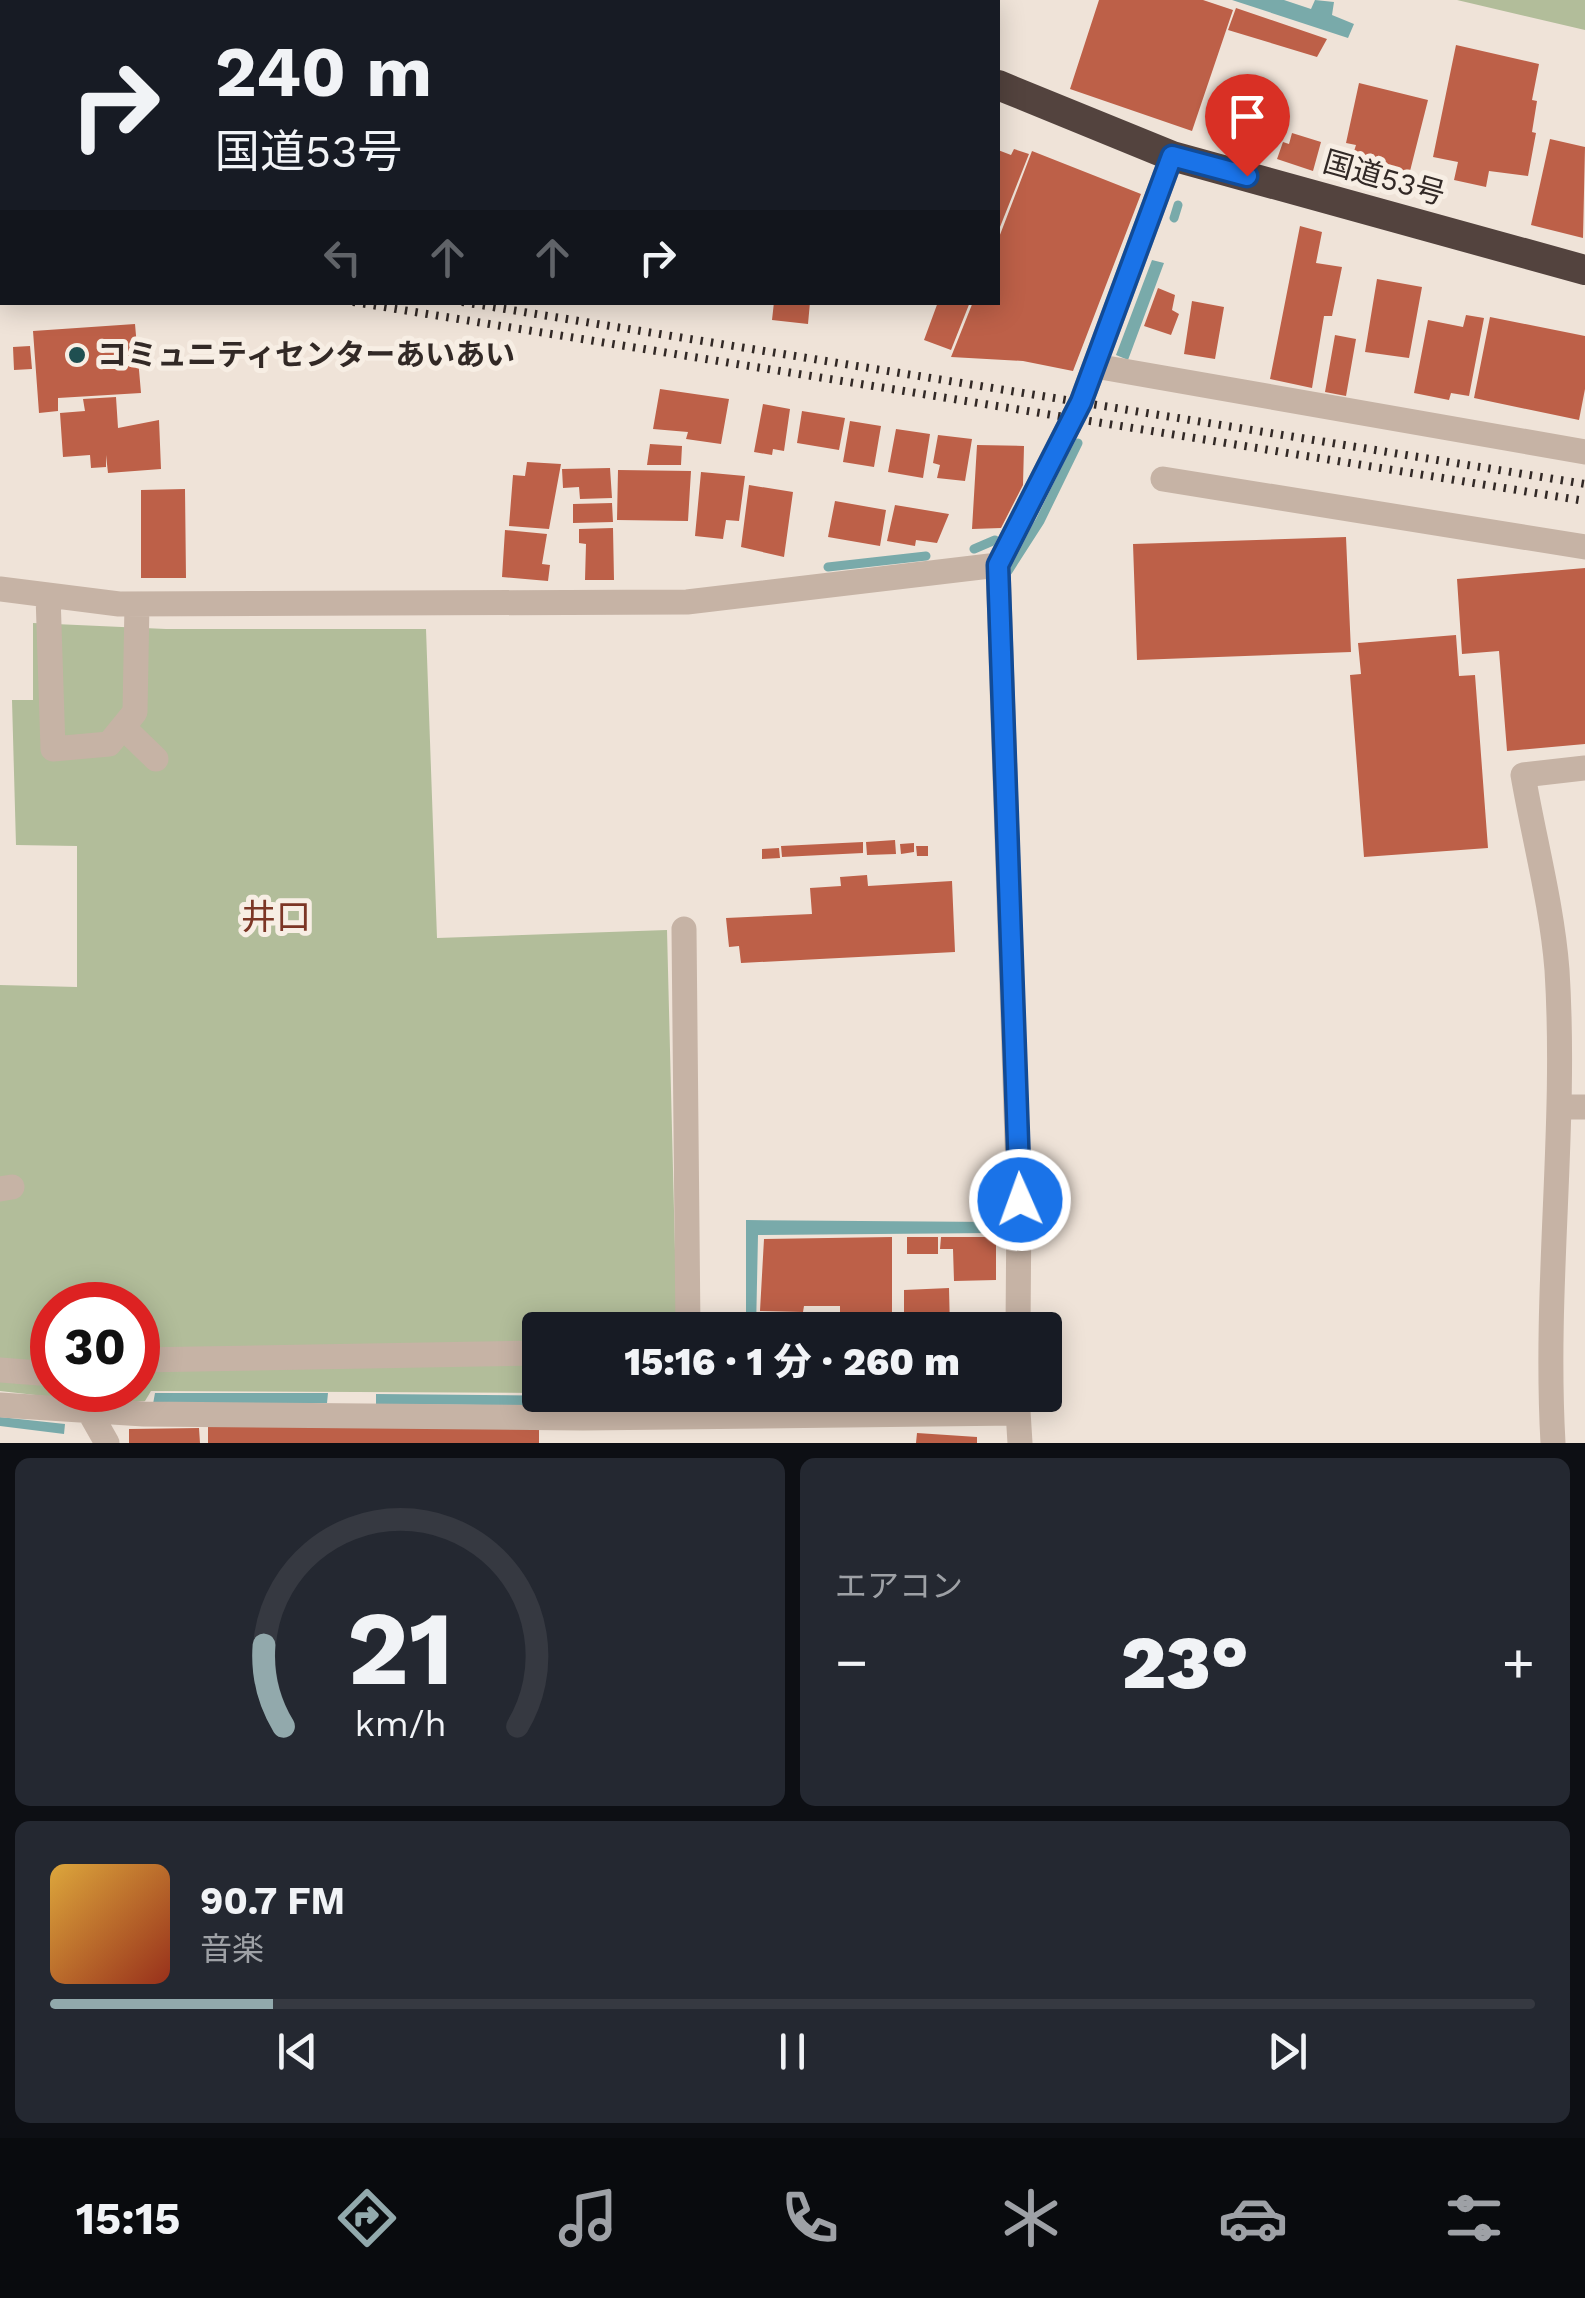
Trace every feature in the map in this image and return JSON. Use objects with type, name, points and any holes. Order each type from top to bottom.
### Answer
[{"type":"highway","name":"国道53号","points":[[1000,86],[1172,156],[1585,270]]},
{"type":"street","points":[[1018,1312],[1020,1200],[998,565],[1074,417],[1172,156]]},
{"type":"street","points":[[1095,366],[1585,452]]},
{"type":"street","points":[[1163,479],[1585,547]]},
{"type":"street","points":[[0,588],[128,604],[687,602],[998,565]]},
{"type":"street","points":[[48,595],[53,749],[109,744],[135,712],[128,604]]},
{"type":"street","points":[[123,727],[156,759]]},
{"type":"street","points":[[1552,1443],[1549,1368],[1572,1107],[1557,966],[1523,775],[1585,768]]},
{"type":"street","points":[[684,929],[688,1312]]},
{"type":"street","points":[[160,1360],[522,1353]]},
{"type":"street","points":[[0,1370],[30,1372]]},
{"type":"street","points":[[0,1405],[90,1413],[584,1431],[677,1412]]},
{"type":"street","points":[[1018,1412],[1020,1443]]},
{"type":"street","points":[[90,1413],[107,1443]]},
{"type":"green space","points":[[1457,0],[1585,0],[1585,30]]},
{"type":"green space","points":[[33,623],[166,629],[426,629],[437,938],[667,930],[677,1312],[522,1312],[522,1393],[160,1391],[160,1282],[30,1282],[30,1394],[0,1391],[0,985],[77,987],[77,846],[16,845],[12,700],[33,700]]},
{"type":"water","points":[[1232,0],[1284,0],[1311,9],[1315,0],[1334,2],[1332,15],[1354,24],[1348,38]]},
{"type":"water","points":[[1152,260],[1164,263],[1128,360],[1116,355]]},
{"type":"water","points":[[746,1220],[993,1222],[993,1233],[758,1235],[756,1312],[746,1312]]},
{"type":"water","points":[[160,1393],[328,1393],[327,1403],[160,1404]]},
{"type":"water","points":[[376,1394],[522,1395],[522,1405],[376,1404]]},
{"type":"water","points":[[0,1417],[65,1424],[64,1434],[0,1426]]},
{"type":"building","points":[[1099,0],[1203,0],[1233,10],[1192,131],[1070,89]]},
{"type":"building","points":[[1236,8],[1327,39],[1317,57],[1228,30]]},
{"type":"building","points":[[1456,45],[1539,64],[1532,100],[1537,101],[1532,132],[1536,133],[1528,176],[1489,171],[1486,187],[1454,180],[1458,162],[1433,157]]},
{"type":"building","points":[[1359,83],[1428,100],[1408,179],[1350,164],[1356,145],[1346,143]]},
{"type":"building","points":[[1292,133],[1321,142],[1313,171],[1277,159],[1283,142],[1289,144]]},
{"type":"building","points":[[1550,139],[1585,147],[1583,238],[1531,225]]},
{"type":"building","points":[[1014,149],[1029,154],[1000,227],[1000,151],[1011,155]]},
{"type":"building","points":[[1032,151],[1141,194],[1073,371],[1023,361],[951,357],[972,305],[1000,305],[1000,235]]},
{"type":"building","points":[[1300,226],[1322,232],[1316,263],[1342,267],[1332,316],[1324,316],[1312,388],[1270,379]]},
{"type":"building","points":[[1377,279],[1422,287],[1409,358],[1365,352]]},
{"type":"building","points":[[1158,288],[1175,295],[1172,310],[1179,314],[1171,335],[1144,326]]},
{"type":"building","points":[[1192,301],[1224,307],[1215,359],[1184,354]]},
{"type":"building","points":[[774,305],[810,305],[808,324],[772,320]]},
{"type":"building","points":[[937,305],[969,305],[951,350],[924,340]]},
{"type":"building","points":[[1466,315],[1484,318],[1469,396],[1451,393],[1449,400],[1414,393],[1428,320],[1463,327]]},
{"type":"building","points":[[1490,317],[1585,336],[1585,389],[1579,420],[1474,398]]},
{"type":"building","points":[[135,324],[141,393],[58,398],[58,411],[39,413],[33,331]]},
{"type":"building","points":[[1335,335],[1356,339],[1346,396],[1325,392]]},
{"type":"building","points":[[30,346],[32,369],[14,370],[13,347]]},
{"type":"building","points":[[660,389],[729,399],[721,444],[686,439],[688,432],[653,429]]},
{"type":"building","points":[[116,397],[118,428],[159,420],[161,469],[108,473],[106,455],[106,467],[91,468],[90,455],[63,457],[60,413],[85,411],[83,399]]},
{"type":"building","points":[[763,404],[790,409],[784,451],[773,449],[772,455],[754,452]]},
{"type":"building","points":[[802,411],[845,418],[839,450],[797,443]]},
{"type":"building","points":[[850,421],[881,426],[874,467],[843,462]]},
{"type":"building","points":[[896,429],[930,434],[923,478],[888,472]]},
{"type":"building","points":[[938,435],[972,439],[965,481],[937,478],[940,465],[933,463]]},
{"type":"building","points":[[650,444],[682,446],[681,465],[647,465]]},
{"type":"building","points":[[977,445],[1024,446],[1023,485],[1001,528],[972,529]]},
{"type":"building","points":[[527,462],[561,464],[549,529],[509,526],[513,475],[525,476]]},
{"type":"building","points":[[610,468],[612,498],[580,499],[579,487],[563,488],[562,469]]},
{"type":"building","points":[[618,470],[691,471],[688,521],[617,520]]},
{"type":"building","points":[[701,472],[745,476],[739,521],[726,520],[723,539],[695,536]]},
{"type":"building","points":[[749,485],[793,492],[784,557],[741,547]]},
{"type":"building","points":[[185,489],[186,578],[141,578],[141,490]]},
{"type":"building","points":[[835,501],[886,510],[880,546],[828,537]]},
{"type":"building","points":[[612,503],[613,522],[573,523],[573,504]]},
{"type":"building","points":[[895,505],[949,514],[937,543],[916,540],[915,546],[887,541]]},
{"type":"building","points":[[613,528],[614,580],[585,580],[586,544],[579,543],[579,529]]},
{"type":"building","points":[[505,530],[547,534],[542,564],[550,565],[548,581],[502,577]]},
{"type":"building","points":[[1346,537],[1351,652],[1137,660],[1133,544]]},
{"type":"building","points":[[1585,568],[1585,744],[1507,751],[1499,651],[1462,654],[1457,579]]},
{"type":"building","points":[[1456,635],[1459,676],[1475,675],[1488,848],[1364,857],[1350,675],[1361,674],[1358,643]]},
{"type":"building","points":[[895,840],[896,854],[867,855],[866,842]]},
{"type":"building","points":[[863,842],[863,853],[782,857],[781,846]]},
{"type":"building","points":[[914,843],[914,852],[901,854],[900,844]]},
{"type":"building","points":[[916,846],[928,846],[928,856],[917,856]]},
{"type":"building","points":[[779,848],[780,858],[762,859],[762,849]]},
{"type":"building","points":[[867,875],[868,886],[952,881],[955,952],[741,963],[739,946],[729,947],[726,918],[812,914],[810,888],[841,886],[840,877]]},
{"type":"building","points":[[892,1237],[892,1312],[840,1312],[840,1306],[804,1306],[803,1312],[760,1311],[764,1239]]},
{"type":"building","points":[[907,1237],[938,1237],[938,1254],[907,1254]]},
{"type":"building","points":[[941,1237],[996,1237],[996,1280],[954,1281],[953,1249],[940,1249]]},
{"type":"building","points":[[949,1288],[950,1312],[904,1312],[904,1290]]},
{"type":"building","points":[[539,1426],[539,1443],[208,1443],[208,1427]]},
{"type":"building","points":[[199,1428],[200,1443],[129,1443],[129,1429]]},
{"type":"building","points":[[917,1433],[977,1437],[977,1443],[916,1443]]},
{"type":"waterway","points":[[1174,218],[1178,205]]},
{"type":"waterway","points":[[1008,571],[1040,521],[1078,443]]},
{"type":"waterway","points":[[974,549],[995,540]]},
{"type":"waterway","points":[[828,567],[926,556]]},
{"type":"railway","points":[[372,305],[1585,501]]},
{"type":"railway","points":[[481,305],[1585,484]]},
{"type":"place","name":"コミュニティセンターあいあい","points":[[77,355]]},
{"type":"district","name":"井口","points":[[276,917]]},
{"type":"route","points":[[1020,1200],[997,649],[998,565],[1081,402],[1172,156],[1247,176]]}]
